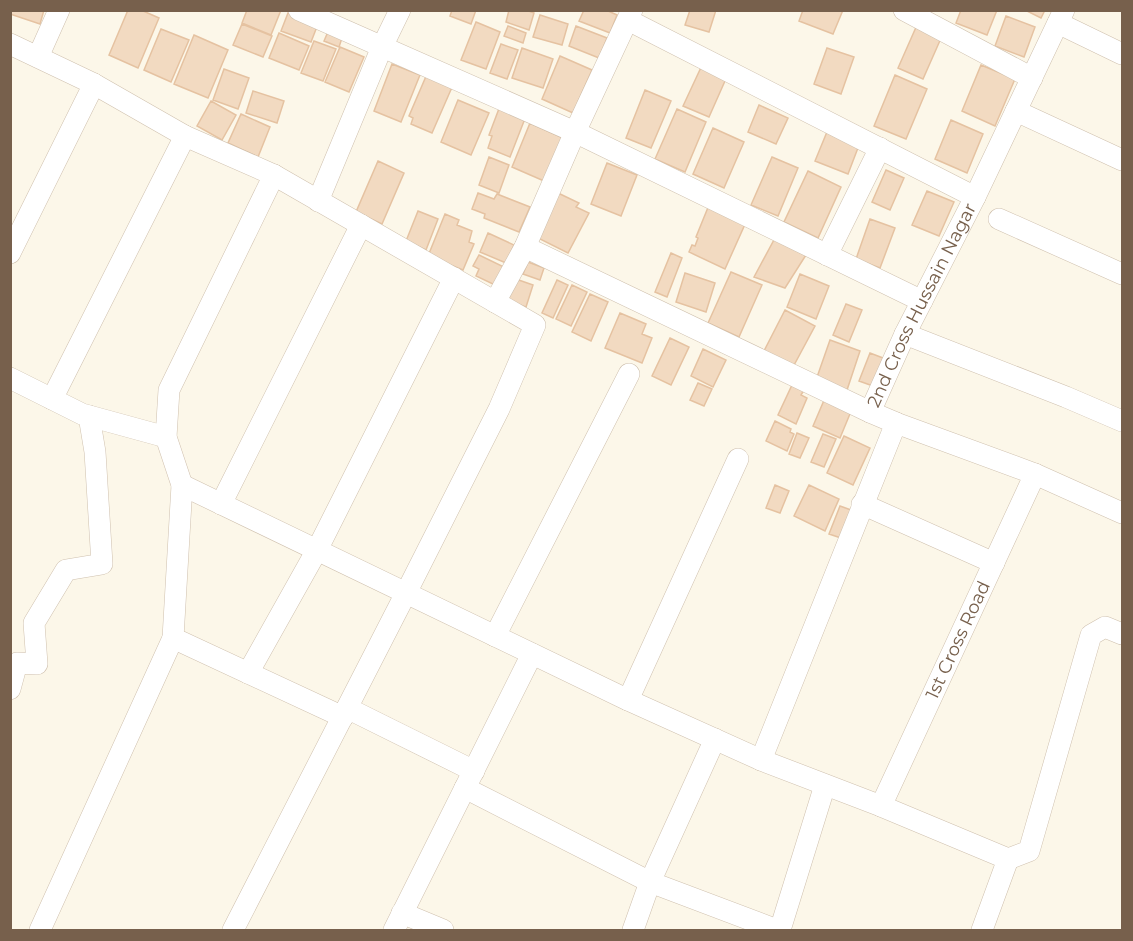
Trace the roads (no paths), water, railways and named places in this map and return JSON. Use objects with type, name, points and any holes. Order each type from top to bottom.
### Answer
[{"type":"street","points":[[38,57],[59,10]]},
{"type":"street","points":[[299,10],[575,132],[922,301]]},
{"type":"street","points":[[318,201],[382,47],[400,10]]},
{"type":"street","points":[[904,10],[1032,78]]},
{"type":"street","points":[[495,302],[525,247],[575,132],[630,15],[975,197]]},
{"type":"street","points":[[1061,17],[1122,54]]},
{"type":"street","name":"2nd Cross Hussain Nagar","points":[[761,760],[896,423],[870,412],[905,334],[975,197],[1061,17]]},
{"type":"street","points":[[10,44],[94,84],[185,136],[274,175],[535,326],[499,409],[233,930]]},
{"type":"street","points":[[10,254],[94,84]]},
{"type":"street","points":[[1016,111],[1122,160]]},
{"type":"street","points":[[51,399],[185,136]]},
{"type":"street","points":[[828,255],[880,148]]},
{"type":"street","points":[[40,930],[173,638],[182,485],[166,437],[169,390],[274,175]]},
{"type":"street","points":[[999,219],[1122,274]]},
{"type":"street","points":[[221,504],[361,225]]},
{"type":"street","points":[[525,247],[870,412]]},
{"type":"street","points":[[248,673],[317,550],[454,278]]},
{"type":"street","points":[[905,334],[1122,421]]},
{"type":"street","points":[[495,636],[629,374]]},
{"type":"street","points":[[10,378],[89,416],[166,437]]},
{"type":"street","points":[[10,689],[17,663],[37,664],[34,623],[66,570],[102,564],[94,452],[89,416]]},
{"type":"street","points":[[896,423],[1121,507]]},
{"type":"street","points":[[628,700],[738,459]]},
{"type":"street","name":"1st Cross Road","points":[[881,806],[1035,474]]},
{"type":"street","points":[[182,485],[628,700],[761,760],[881,806],[1008,859],[1029,851],[1091,634],[1105,627],[1122,634]]},
{"type":"street","points":[[862,504],[994,563]]},
{"type":"street","points":[[173,638],[248,673],[345,712],[469,779],[650,882],[778,930],[825,785]]},
{"type":"street","points":[[443,930],[398,922],[532,654]]},
{"type":"street","points":[[633,930],[650,882],[715,739]]},
{"type":"street","points":[[982,930],[1008,859]]}]
